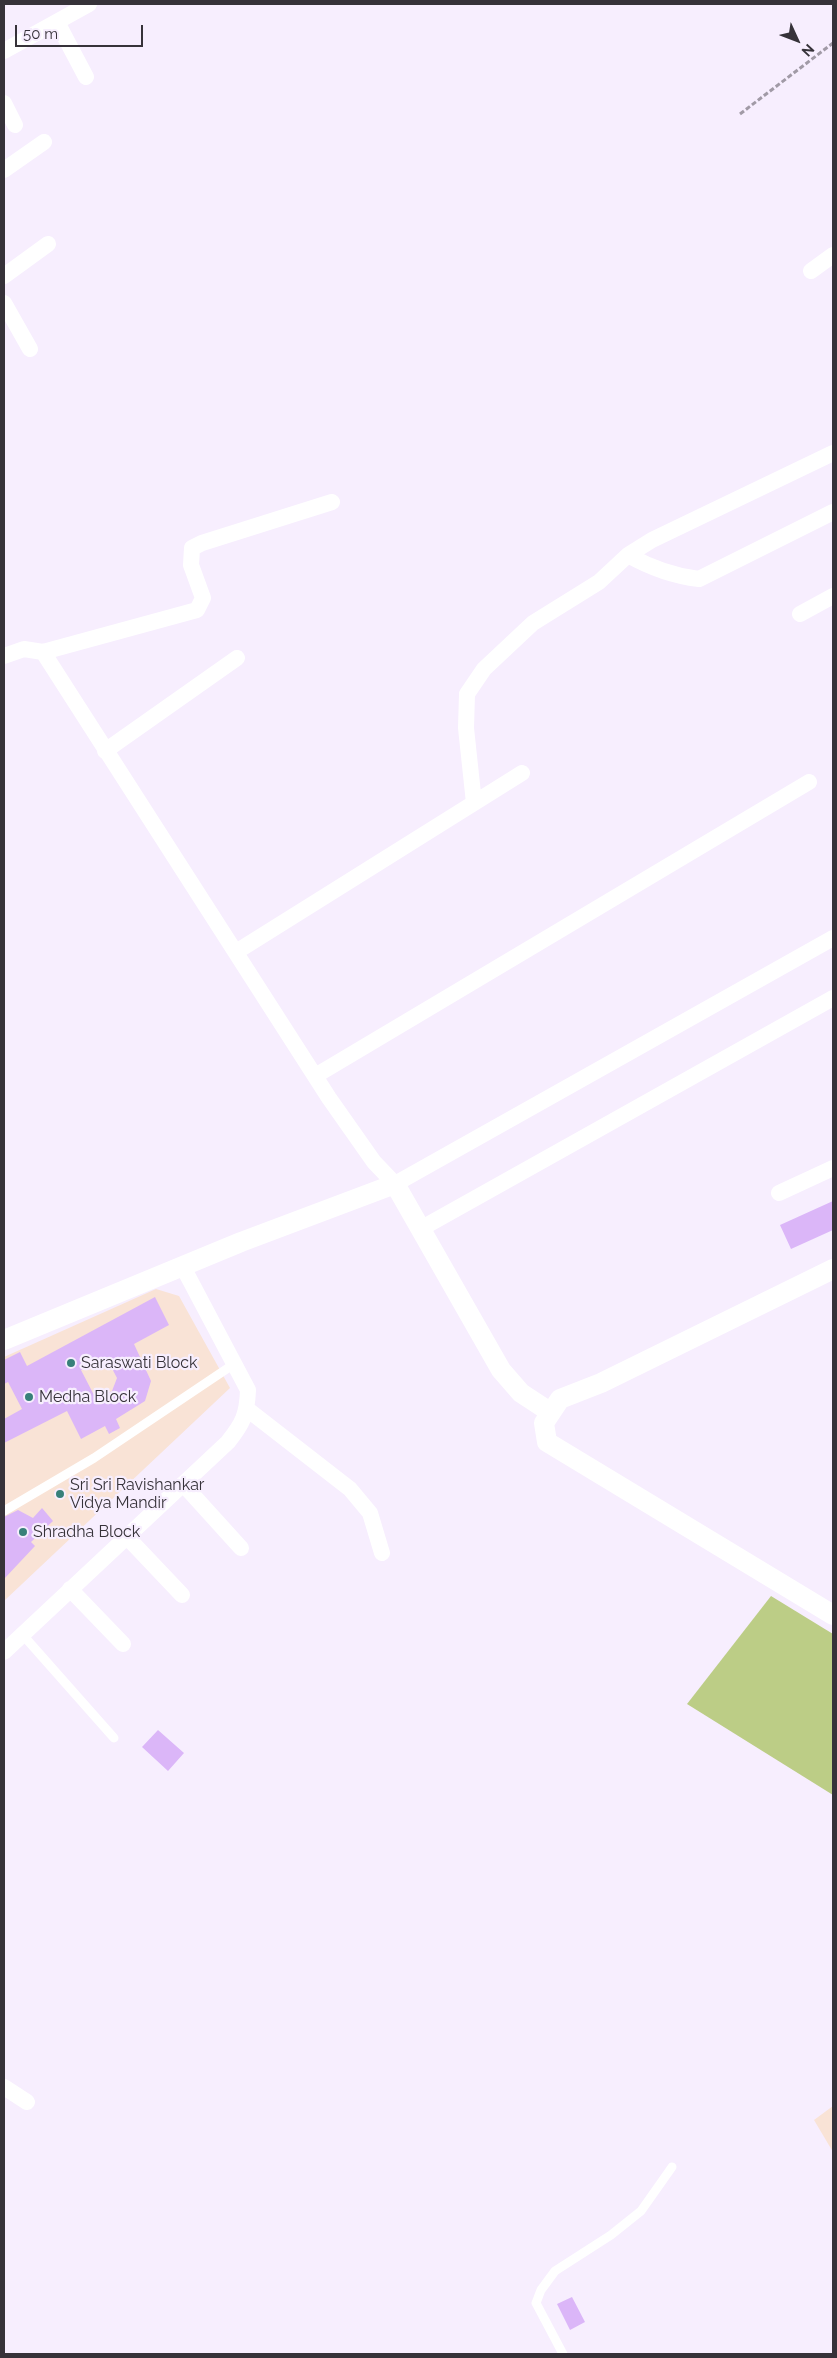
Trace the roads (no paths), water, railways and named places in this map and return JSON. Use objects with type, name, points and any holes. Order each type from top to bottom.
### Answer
[{"type":"street","points":[[4,51],[89,4]]},
{"type":"street","points":[[57,22],[86,77]]},
{"type":"street","points":[[4,103],[15,125]]},
{"type":"street","points":[[4,170],[44,142]]},
{"type":"street","points":[[4,276],[48,244]]},
{"type":"street","points":[[811,271],[833,255]]},
{"type":"street","points":[[4,303],[30,349]]},
{"type":"street","points":[[474,803],[466,728],[467,694],[484,669],[532,623],[599,582],[628,555],[652,540],[833,453]]},
{"type":"street","points":[[4,656],[24,649],[43,652],[196,610],[203,598],[191,565],[192,548],[202,543],[332,502]]},
{"type":"street","points":[[628,555],[648,566],[679,577],[699,579],[833,512]]},
{"type":"street","points":[[800,614],[833,596]]},
{"type":"street","points":[[43,652],[315,1076],[374,1162],[395,1184],[422,1228],[501,1370],[521,1392],[550,1412]]},
{"type":"street","points":[[105,751],[237,658]]},
{"type":"street","points":[[236,952],[522,772]]},
{"type":"street","points":[[315,1076],[809,782]]},
{"type":"street","points":[[4,1340],[241,1242],[395,1184],[833,938]]},
{"type":"street","points":[[422,1228],[833,998]]},
{"type":"street","points":[[779,1193],[833,1168]]},
{"type":"street","points":[[4,1652],[228,1442],[242,1424],[247,1409],[248,1390],[183,1267]]},
{"type":"street","points":[[833,1270],[601,1383],[560,1399],[544,1423],[547,1442],[833,1615]]},
{"type":"street","points":[[247,1409],[350,1489],[370,1513],[382,1553]]},
{"type":"street","points":[[183,1484],[241,1548]]},
{"type":"street","points":[[127,1537],[182,1595]]},
{"type":"street","points":[[70,1589],[123,1644]]},
{"type":"street","points":[[4,2087],[27,2102]]},
{"type":"lane","points":[[4,1510],[94,1458],[234,1364]]},
{"type":"lane","points":[[22,1634],[114,1738]]},
{"type":"lane","points":[[563,2354],[536,2303],[541,2290],[555,2271],[611,2234],[641,2211],[672,2167]]},
{"type":"place","name":"Saraswati Block","points":[[71,1363]]},
{"type":"place","name":"Medha Block","points":[[29,1397]]},
{"type":"place","name":"Sri Sri Ravishankar Vidya Mandir","points":[[60,1494]]},
{"type":"place","name":"Shradha Block","points":[[23,1532]]}]
